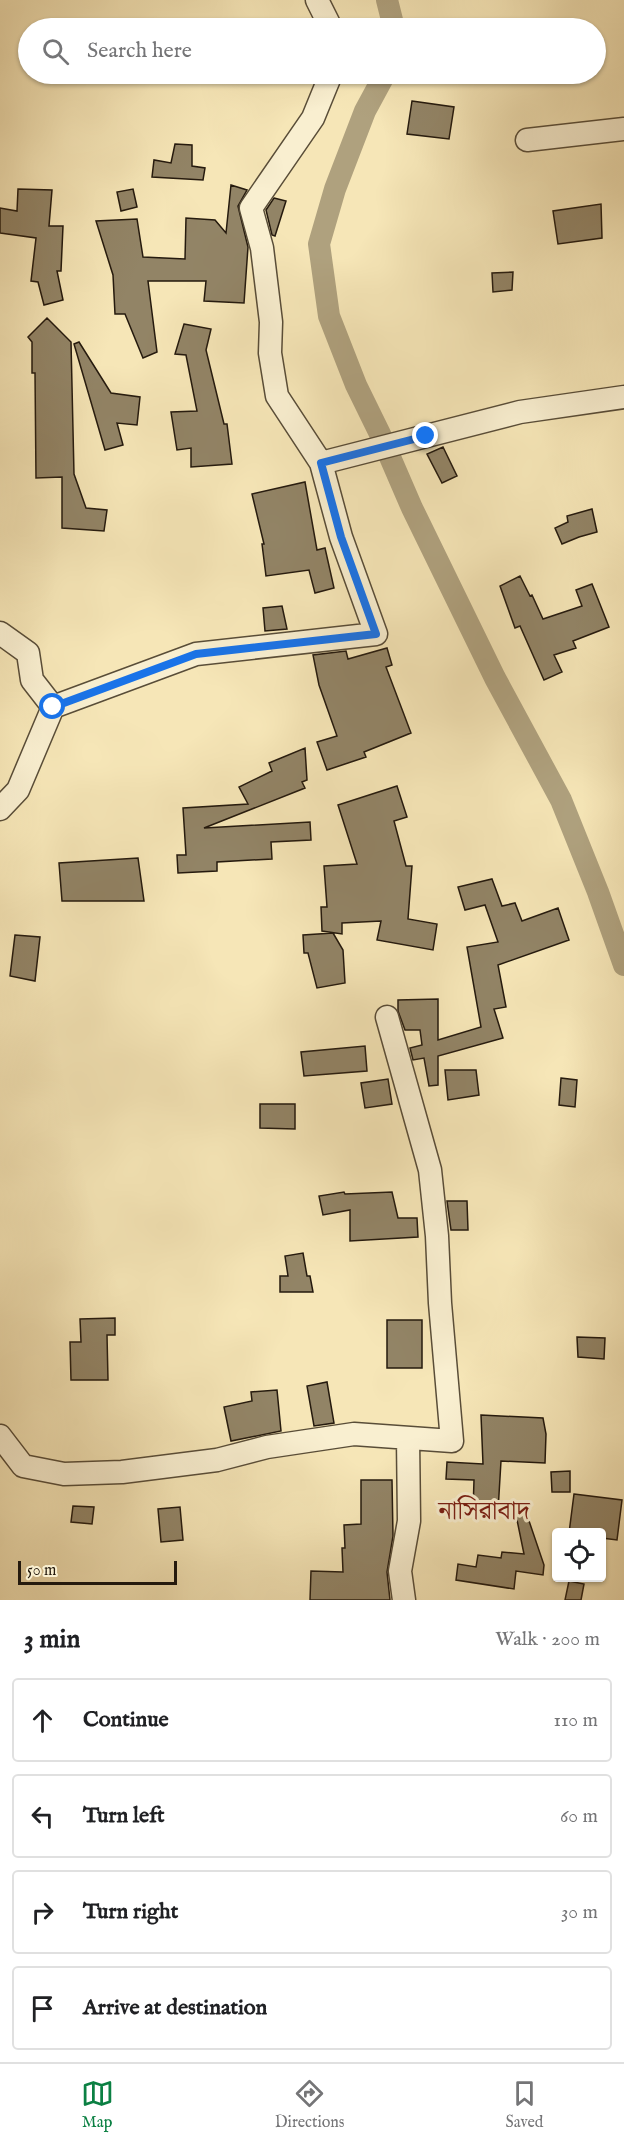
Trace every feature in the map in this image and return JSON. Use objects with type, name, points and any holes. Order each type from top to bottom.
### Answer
[{"type":"street","points":[[317,0],[326,18]]},
{"type":"street","points":[[0,809],[18,790],[53,707],[196,654],[376,634],[341,537],[321,463],[277,396],[270,353],[271,322],[262,248],[251,208],[313,118],[327,84]]},
{"type":"street","points":[[527,140],[624,129]]},
{"type":"street","points":[[321,463],[520,412],[624,397]]},
{"type":"street","points":[[0,633],[28,653],[32,680],[53,707]]},
{"type":"street","points":[[0,1436],[23,1466],[64,1474],[122,1472],[217,1460],[267,1447],[354,1434],[452,1441],[430,1170],[387,1017]]},
{"type":"street","points":[[404,1600],[400,1571],[409,1521],[408,1438]]},
{"type":"building","points":[[412,101],[454,107],[449,139],[407,134]]},
{"type":"building","points":[[175,144],[192,145],[192,166],[205,168],[203,180],[152,177],[154,160],[171,163]]},
{"type":"building","points":[[231,185],[247,190],[238,206],[248,247],[244,303],[204,301],[206,281],[148,281],[157,352],[143,358],[125,314],[115,314],[113,275],[96,221],[137,219],[143,257],[185,259],[186,218],[215,220],[226,233]]},
{"type":"building","points":[[18,189],[52,190],[49,226],[63,226],[61,271],[57,271],[63,300],[44,305],[38,282],[31,281],[36,238],[0,233],[0,208],[17,211]]},
{"type":"building","points":[[133,189],[137,207],[121,211],[117,192]]},
{"type":"building","points":[[274,198],[286,201],[275,236],[272,235],[266,210]]},
{"type":"building","points":[[601,204],[602,238],[558,244],[553,211]]},
{"type":"building","points":[[513,272],[512,290],[493,292],[492,273]]},
{"type":"building","points":[[47,318],[71,342],[74,474],[86,508],[107,510],[104,531],[62,528],[62,477],[36,478],[35,373],[32,373],[32,342],[28,337]]},
{"type":"building","points":[[184,324],[211,329],[206,350],[224,424],[227,424],[232,464],[191,467],[191,448],[177,450],[171,412],[197,411],[186,355],[175,354]]},
{"type":"building","points":[[79,342],[111,393],[140,397],[137,425],[117,423],[123,445],[105,450],[74,344]]},
{"type":"building","points":[[443,447],[457,476],[442,483],[427,454]]},
{"type":"building","points":[[305,482],[317,550],[325,548],[334,588],[315,593],[309,570],[266,576],[262,544],[264,544],[252,494]]},
{"type":"building","points":[[592,509],[597,532],[562,544],[555,528],[568,522],[567,516]]},
{"type":"building","points":[[520,576],[543,619],[582,606],[576,590],[592,584],[609,627],[573,641],[576,648],[554,655],[562,672],[544,680],[520,626],[515,628],[500,586]]},
{"type":"building","points":[[282,606],[287,629],[265,631],[263,608]]},
{"type":"building","points":[[387,648],[392,665],[386,667],[411,733],[364,752],[366,757],[327,770],[317,742],[337,736],[319,685],[313,655],[346,651],[348,659]]},
{"type":"building","points":[[305,748],[307,780],[302,782],[305,788],[204,828],[310,822],[311,840],[271,842],[272,859],[217,862],[217,871],[178,873],[177,855],[186,855],[183,808],[248,804],[239,787],[272,771],[269,763]]},
{"type":"building","points":[[397,786],[407,817],[394,821],[406,866],[412,866],[408,919],[437,924],[433,950],[377,940],[381,921],[342,923],[342,934],[322,931],[321,907],[327,907],[324,866],[357,864],[338,805]]},
{"type":"building","points":[[138,858],[144,901],[62,901],[59,863]]},
{"type":"building","points":[[492,879],[502,906],[515,903],[522,921],[558,908],[569,940],[498,965],[506,1007],[494,1009],[503,1038],[438,1056],[438,1085],[429,1086],[424,1058],[413,1060],[410,1048],[422,1045],[420,1030],[405,1030],[398,1011],[398,1000],[438,999],[438,1040],[481,1027],[467,947],[498,942],[485,905],[465,910],[458,887]]},
{"type":"building","points":[[333,933],[343,950],[345,983],[317,988],[308,953],[304,953],[303,935]]},
{"type":"building","points":[[15,935],[40,937],[35,981],[10,976]]},
{"type":"building","points":[[365,1046],[367,1071],[304,1076],[301,1052]]},
{"type":"building","points":[[445,1070],[476,1070],[479,1095],[448,1100]]},
{"type":"building","points":[[561,1078],[577,1080],[575,1107],[559,1105]]},
{"type":"building","points":[[388,1079],[392,1104],[365,1108],[361,1083]]},
{"type":"building","points":[[260,1104],[295,1104],[295,1129],[260,1128]]},
{"type":"building","points":[[344,1192],[345,1194],[392,1192],[398,1218],[417,1218],[418,1237],[350,1241],[350,1210],[323,1215],[319,1196]]},
{"type":"building","points":[[447,1201],[467,1201],[468,1230],[451,1230]]},
{"type":"building","points":[[303,1253],[307,1276],[310,1276],[313,1292],[280,1292],[280,1276],[288,1276],[285,1256]]},
{"type":"building","points":[[115,1318],[115,1335],[107,1335],[108,1380],[71,1380],[70,1342],[81,1342],[80,1319]]},
{"type":"building","points":[[387,1320],[422,1320],[422,1368],[387,1368]]},
{"type":"building","points":[[577,1337],[605,1338],[604,1359],[578,1357]]},
{"type":"building","points":[[327,1382],[334,1423],[314,1426],[307,1386]]},
{"type":"building","points":[[277,1390],[281,1431],[231,1441],[224,1407],[252,1401],[251,1392]]},
{"type":"building","points":[[481,1415],[543,1418],[546,1434],[545,1463],[501,1461],[498,1511],[473,1511],[474,1480],[446,1479],[447,1462],[483,1464]]},
{"type":"building","points":[[570,1471],[570,1492],[552,1492],[551,1472]]},
{"type":"building","points":[[361,1480],[392,1480],[393,1536],[387,1572],[390,1600],[310,1600],[311,1571],[343,1572],[344,1525],[361,1524]]},
{"type":"building","points":[[574,1494],[622,1500],[617,1540],[606,1539],[606,1528],[570,1528]]},
{"type":"building","points":[[73,1506],[94,1507],[92,1524],[71,1522]]},
{"type":"building","points":[[180,1507],[183,1540],[161,1542],[158,1509]]},
{"type":"building","points":[[526,1512],[544,1565],[543,1575],[516,1571],[514,1589],[456,1580],[458,1564],[476,1567],[478,1555],[501,1558],[502,1552],[524,1554],[516,1515]]},
{"type":"building","points":[[569,1582],[584,1584],[581,1600],[565,1600]]},
{"type":"waterway","points":[[387,0],[392,18]]},
{"type":"waterway","points":[[380,84],[365,111],[335,189],[319,244],[329,316],[356,385],[412,508],[495,678],[561,800],[624,965]]},
{"type":"district","name":"নাসিরাবাদ","points":[[484,1510]]},
{"type":"route","points":[[53,707],[196,654],[376,634],[341,537],[321,463],[426,436]]}]
